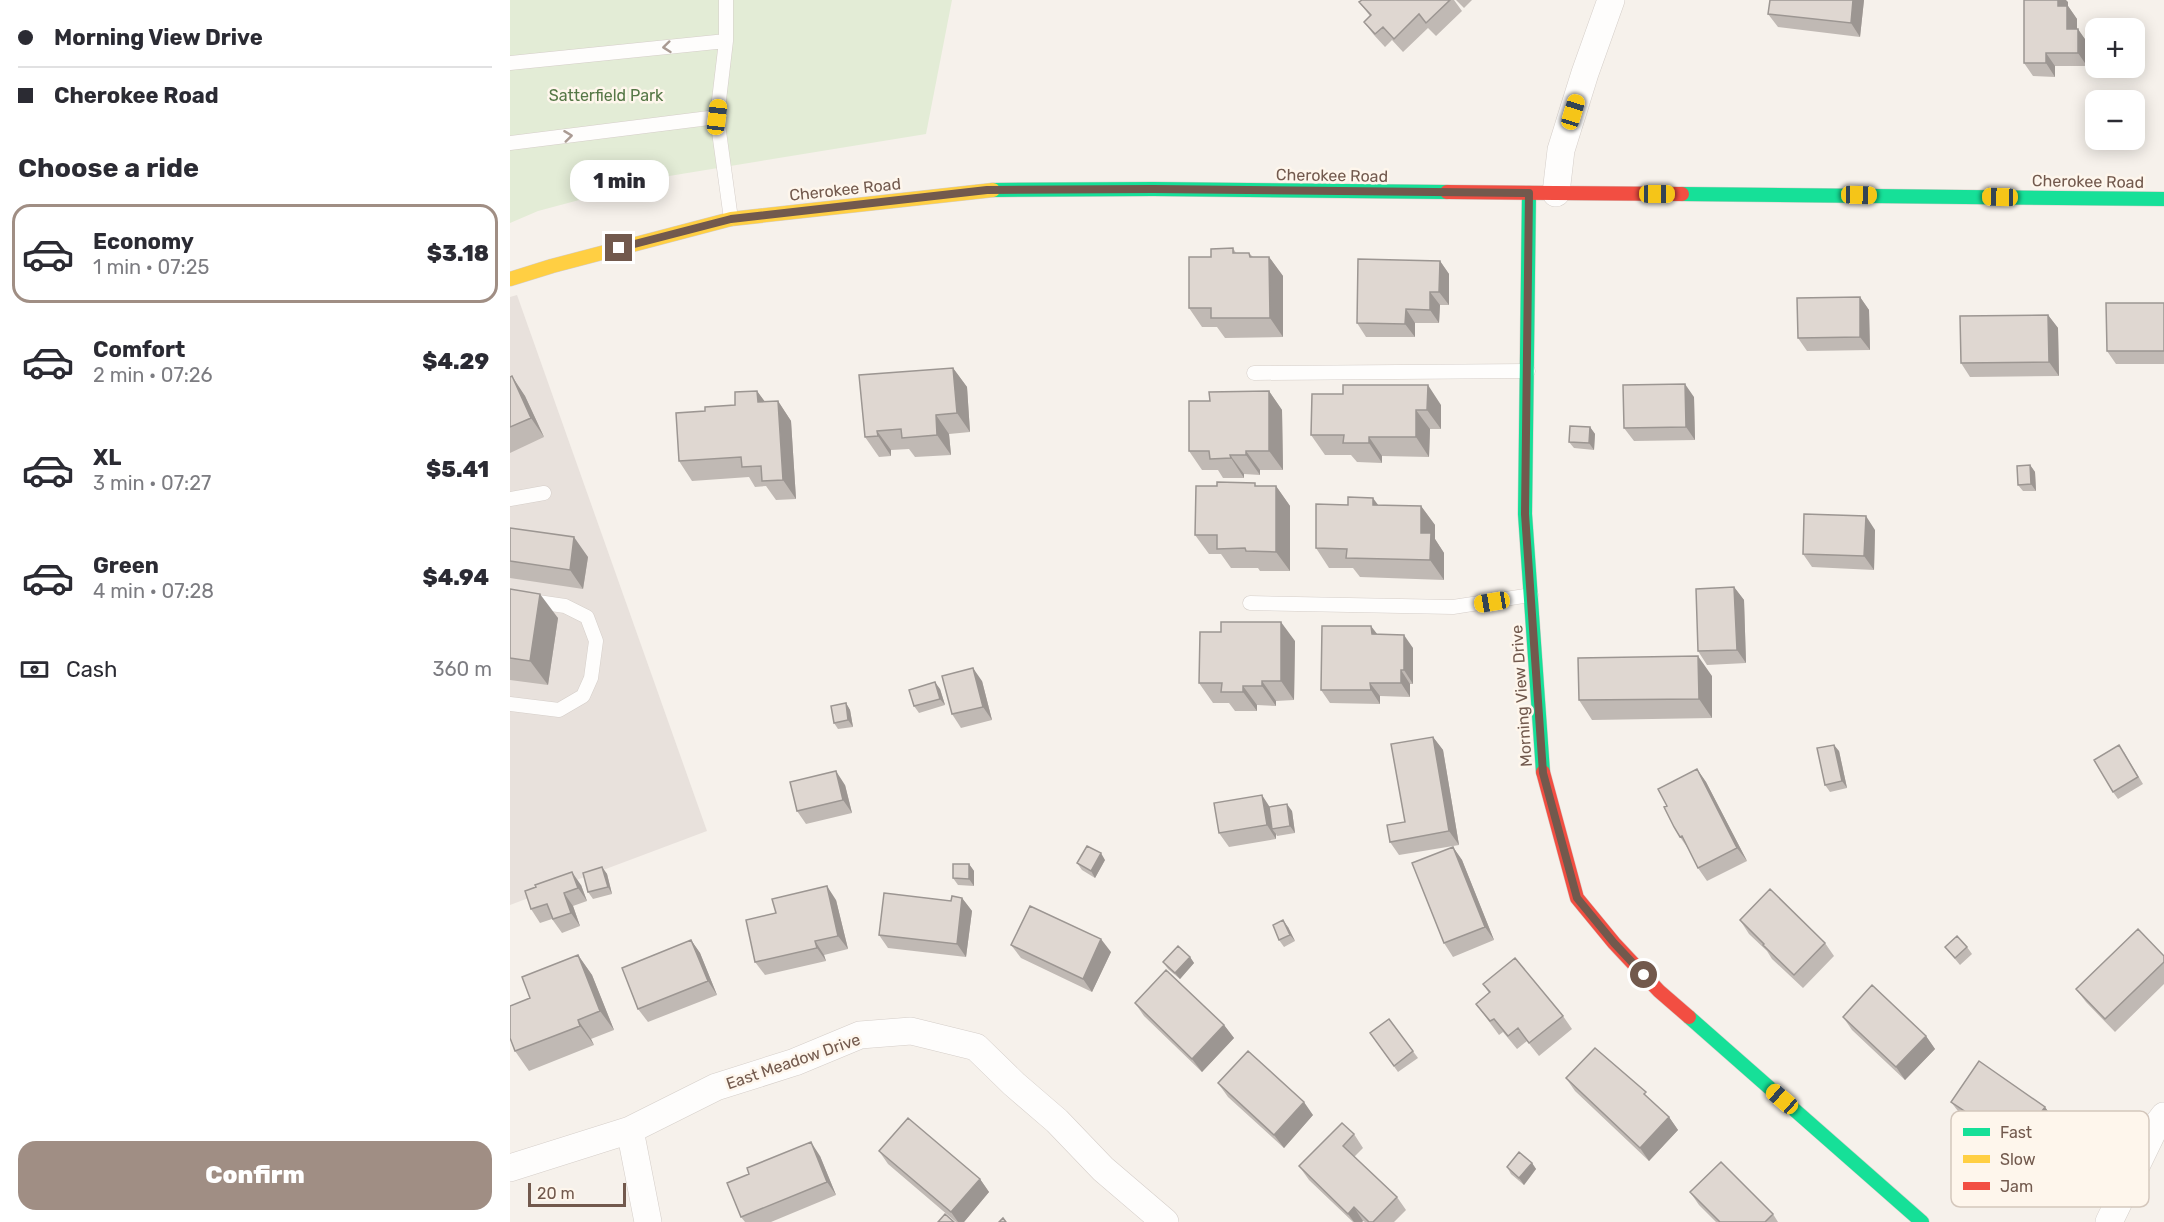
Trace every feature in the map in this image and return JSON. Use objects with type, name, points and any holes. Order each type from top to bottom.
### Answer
[{"type":"main road","name":"Cherokee Road","points":[[510,279],[731,219],[987,190],[1153,189],[2164,199]]},
{"type":"main road","name":"Morning View Drive","points":[[1542,193],[1528,371],[1525,514],[1543,773],[1577,898],[1614,943],[1659,991],[1922,1222]]},
{"type":"street","points":[[1542,193],[1561,150],[1611,0]]},
{"type":"street","name":"East Meadow Drive","points":[[510,1168],[630,1130],[717,1087],[795,1062],[860,1035],[911,1031],[976,1047],[1057,1121],[1102,1169],[1165,1222]]},
{"type":"street","points":[[2149,1139],[2164,1116]]},
{"type":"street","points":[[630,1130],[648,1222]]},
{"type":"street","points":[[2109,1222],[2116,1207]]},
{"type":"lane","points":[[726,0],[726,40],[717,117],[731,219]]},
{"type":"lane","points":[[510,63],[726,40]]},
{"type":"lane","points":[[510,143],[717,117]]},
{"type":"lane","points":[[1254,373],[1528,371]]},
{"type":"lane","points":[[510,499],[544,493]]},
{"type":"lane","points":[[1250,603],[1453,608],[1531,596]]},
{"type":"lane","points":[[510,598],[565,606],[587,617],[596,641],[591,678],[582,696],[559,710],[510,704]]},
{"type":"shaded area","points":[[517,295],[707,831],[510,905],[510,297]]},
{"type":"green space","name":"Satterfield Park","points":[[510,0],[952,0],[926,134],[669,176],[538,211],[510,223]]},
{"type":"building","points":[[1362,0],[1450,0],[1426,23],[1419,14],[1394,39],[1383,27],[1375,34],[1364,22],[1371,15],[1359,2]]},
{"type":"building","points":[[1770,0],[1853,0],[1851,23],[1768,14]]},
{"type":"building","points":[[2024,0],[2058,0],[2058,6],[2067,6],[2067,29],[2078,29],[2078,53],[2046,53],[2046,63],[2024,63]]},
{"type":"building","points":[[1233,248],[1233,253],[1249,253],[1250,257],[1269,257],[1270,318],[1211,318],[1211,308],[1189,308],[1189,257],[1211,257],[1211,249]]},
{"type":"building","points":[[1358,259],[1440,261],[1439,292],[1430,292],[1430,310],[1406,309],[1405,324],[1357,323]]},
{"type":"building","points":[[1860,297],[1860,337],[1798,338],[1797,298]]},
{"type":"building","points":[[2106,303],[2164,303],[2164,351],[2107,351]]},
{"type":"building","points":[[2048,315],[2049,362],[1961,363],[1960,316]]},
{"type":"building","points":[[953,368],[957,413],[936,415],[937,435],[902,438],[901,429],[877,431],[878,436],[865,437],[859,375]]},
{"type":"building","points":[[512,376],[531,418],[510,427],[510,377]]},
{"type":"building","points":[[1685,384],[1686,427],[1624,428],[1623,385]]},
{"type":"building","points":[[1343,385],[1428,385],[1427,410],[1416,410],[1416,437],[1369,437],[1369,443],[1343,443],[1344,435],[1311,435],[1312,394],[1343,394]]},
{"type":"building","points":[[757,391],[758,402],[778,401],[783,480],[762,481],[761,466],[742,467],[741,457],[679,461],[676,413],[705,411],[705,407],[735,405],[735,392]]},
{"type":"building","points":[[1269,391],[1269,451],[1246,451],[1246,455],[1210,459],[1209,451],[1189,451],[1189,401],[1210,401],[1209,392]]},
{"type":"building","points":[[1570,426],[1590,427],[1589,443],[1569,442]]},
{"type":"building","points":[[2030,465],[2031,484],[2018,485],[2017,466]]},
{"type":"building","points":[[1217,482],[1276,486],[1276,552],[1246,551],[1245,548],[1217,549],[1217,535],[1195,535],[1196,486],[1217,486]]},
{"type":"building","points":[[1348,497],[1373,498],[1373,505],[1421,506],[1421,533],[1431,533],[1430,560],[1346,558],[1347,549],[1316,548],[1316,504],[1348,505]]},
{"type":"building","points":[[1804,514],[1866,516],[1864,556],[1803,554]]},
{"type":"building","points":[[510,528],[574,537],[570,570],[510,561]]},
{"type":"building","points":[[1734,587],[1737,650],[1698,651],[1696,589]]},
{"type":"building","points":[[510,589],[540,594],[530,661],[510,658]]},
{"type":"building","points":[[1221,622],[1281,622],[1281,681],[1262,681],[1262,686],[1243,686],[1243,692],[1221,692],[1222,683],[1199,683],[1200,632],[1221,632]]},
{"type":"building","points":[[1322,626],[1371,626],[1372,634],[1404,635],[1404,670],[1401,670],[1401,683],[1370,683],[1371,690],[1321,690]]},
{"type":"building","points":[[1698,656],[1699,699],[1579,700],[1578,658]]},
{"type":"building","points":[[973,668],[983,707],[952,714],[942,676]]},
{"type":"building","points":[[935,682],[940,699],[914,706],[909,690]]},
{"type":"building","points":[[846,703],[848,720],[834,723],[831,706]]},
{"type":"building","points":[[1433,737],[1449,831],[1390,842],[1387,825],[1405,822],[1391,744]]},
{"type":"building","points":[[1834,745],[1842,781],[1825,785],[1817,748]]},
{"type":"building","points":[[2119,745],[2138,777],[2113,792],[2094,760]]},
{"type":"building","points":[[1697,769],[1737,848],[1698,868],[1682,836],[1680,837],[1674,827],[1658,789]]},
{"type":"building","points":[[836,771],[843,800],[797,811],[790,782]]},
{"type":"building","points":[[1262,795],[1267,825],[1219,833],[1214,803]]},
{"type":"building","points":[[1287,804],[1290,826],[1272,829],[1269,807]]},
{"type":"building","points":[[1087,846],[1101,853],[1091,871],[1077,863]]},
{"type":"building","points":[[1453,847],[1485,927],[1444,943],[1412,863]]},
{"type":"building","points":[[953,864],[969,864],[969,879],[953,878]]},
{"type":"building","points":[[602,867],[608,887],[588,892],[583,873]]},
{"type":"building","points":[[572,872],[578,888],[564,893],[571,913],[553,919],[547,904],[531,909],[525,891],[536,887],[535,885]]},
{"type":"building","points":[[827,886],[838,936],[815,941],[817,948],[755,962],[746,920],[776,913],[772,899]]},
{"type":"building","points":[[1770,889],[1825,943],[1794,975],[1740,920]]},
{"type":"building","points":[[884,893],[951,901],[952,896],[962,898],[957,944],[879,935]]},
{"type":"building","points":[[1030,906],[1101,939],[1083,979],[1011,945]]},
{"type":"building","points":[[1283,920],[1290,935],[1279,940],[1273,925]]},
{"type":"building","points":[[2138,929],[2164,956],[2164,962],[2105,1019],[2076,989]]},
{"type":"building","points":[[1957,936],[1967,947],[1955,958],[1945,947]]},
{"type":"building","points":[[691,940],[708,981],[638,1009],[622,968]]},
{"type":"building","points":[[1178,946],[1190,957],[1175,973],[1163,962]]},
{"type":"building","points":[[578,955],[600,1011],[578,1020],[580,1026],[515,1051],[510,1038],[510,1006],[530,998],[522,977]]},
{"type":"building","points":[[1515,958],[1563,1016],[1529,1043],[1518,1028],[1508,1036],[1494,1019],[1490,1021],[1476,1004],[1490,992],[1483,984]]},
{"type":"building","points":[[1166,970],[1224,1025],[1192,1059],[1135,1003]]},
{"type":"building","points":[[1872,985],[1926,1036],[1896,1067],[1843,1017]]},
{"type":"building","points":[[1389,1019],[1413,1051],[1394,1066],[1370,1033]]},
{"type":"building","points":[[1595,1048],[1646,1092],[1644,1094],[1669,1117],[1640,1148],[1566,1078]]},
{"type":"building","points":[[1248,1051],[1304,1102],[1274,1135],[1218,1083]]},
{"type":"building","points":[[1979,1061],[2045,1107],[2042,1111],[1964,1111],[1951,1102]]},
{"type":"building","points":[[908,1118],[980,1179],[951,1212],[879,1151]]},
{"type":"building","points":[[1342,1123],[1354,1134],[1343,1146],[1397,1197],[1373,1222],[1369,1222],[1354,1207],[1348,1214],[1299,1166]]},
{"type":"building","points":[[811,1142],[827,1182],[741,1217],[727,1183],[749,1174],[747,1168]]},
{"type":"building","points":[[1519,1152],[1532,1163],[1519,1178],[1507,1167]]},
{"type":"building","points":[[1721,1162],[1773,1214],[1765,1222],[1720,1222],[1690,1192]]},
{"type":"building","points":[[945,1214],[954,1222],[938,1222]]},
{"type":"traffic: fast","points":[[993,190],[1447,192]]},
{"type":"traffic: fast","points":[[1529,193],[1525,514],[1543,772]]},
{"type":"traffic: fast","points":[[1682,194],[2164,199]]},
{"type":"traffic: fast","points":[[1689,1017],[1922,1222]]},
{"type":"traffic: slow","points":[[510,279],[731,219],[993,190]]},
{"type":"traffic: jam","points":[[1447,192],[1682,194]]},
{"type":"traffic: jam","points":[[1543,772],[1577,898],[1614,943],[1659,991],[1689,1017]]},
{"type":"route","points":[[619,248],[731,219],[987,190],[1153,189],[1529,193],[1525,514],[1543,773],[1577,898],[1644,975]]}]
